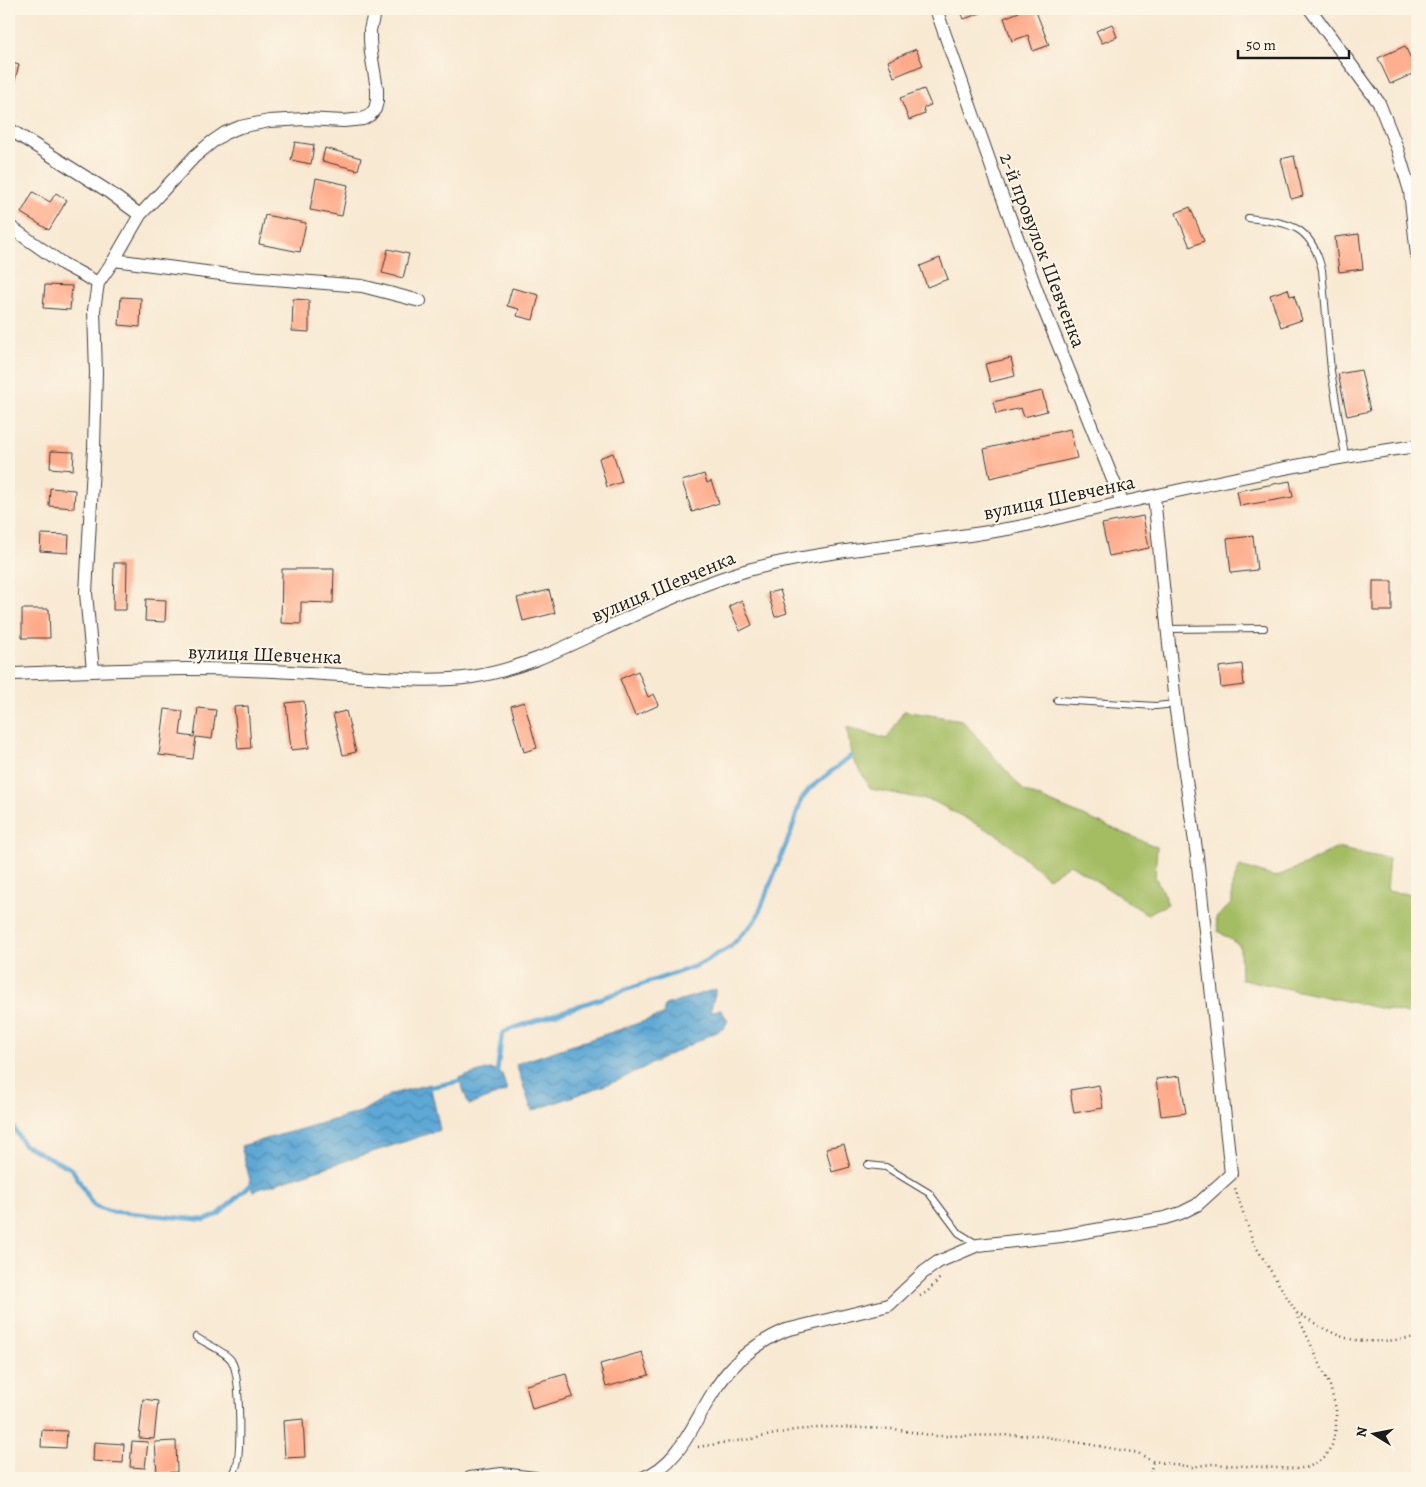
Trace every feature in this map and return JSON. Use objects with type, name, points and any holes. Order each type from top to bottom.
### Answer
[{"type":"street","points":[[93,671],[86,593],[94,448],[96,373],[94,310],[98,283],[114,260],[140,215],[195,156],[212,142],[240,127],[269,121],[304,119],[344,121],[370,115],[375,109],[377,101],[370,40],[370,30],[375,9]]},
{"type":"street","name":"2-й провулок Шевченка","points":[[936,9],[1040,302],[1122,502]]},
{"type":"street","points":[[1310,9],[1380,103],[1398,148],[1410,191],[1417,255]]},
{"type":"street","points":[[9,129],[106,190],[140,215]]},
{"type":"street","points":[[9,226],[63,264],[98,283]]},
{"type":"street","points":[[114,260],[236,276],[362,286],[420,301]]},
{"type":"street","name":"вулиця Шевченка","points":[[9,674],[225,669],[393,679],[434,680],[471,677],[500,671],[544,657],[576,644],[632,616],[720,579],[748,571],[824,554],[983,533],[1042,522],[1122,502],[1345,456],[1417,446]]},
{"type":"street","points":[[642,1478],[659,1470],[677,1453],[718,1384],[739,1359],[758,1344],[786,1330],[889,1305],[924,1272],[938,1262],[978,1245],[1061,1236],[1165,1218],[1181,1213],[1196,1205],[1231,1174],[1197,856],[1175,704],[1154,496]]},
{"type":"street","points":[[470,1478],[502,1474],[534,1478]]},
{"type":"lane","points":[[1248,218],[1277,222],[1304,233],[1312,242],[1318,255],[1322,270],[1330,371],[1345,456]]},
{"type":"lane","points":[[1168,629],[1264,628]]},
{"type":"lane","points":[[1057,700],[1156,706],[1175,704]]},
{"type":"lane","points":[[868,1165],[886,1167],[929,1193],[959,1233],[978,1245]]},
{"type":"lane","points":[[196,1337],[230,1358],[235,1367],[239,1419],[238,1452],[234,1473],[231,1478]]},
{"type":"path","points":[[677,1453],[701,1446],[794,1430],[831,1427],[894,1429],[935,1436],[1035,1435],[1138,1453],[1153,1461],[1192,1467],[1211,1464],[1295,1469],[1310,1467],[1324,1458],[1332,1445],[1336,1428],[1336,1409],[1330,1386],[1296,1312],[1253,1242],[1231,1174]]},
{"type":"path","points":[[1296,1312],[1348,1338],[1387,1341],[1417,1337]]},
{"type":"path","points":[[1150,1478],[1153,1461]]},
{"type":"green space","points":[[904,711],[962,720],[1024,791],[1157,847],[1155,876],[1168,904],[1147,914],[1070,864],[1048,878],[999,836],[933,801],[871,789],[851,756],[847,727],[887,739]]},
{"type":"green space","points":[[1336,848],[1389,859],[1386,891],[1417,895],[1417,1016],[1241,979],[1240,946],[1218,931],[1216,918],[1232,903],[1232,885],[1240,866],[1275,877],[1304,865]]},
{"type":"water","points":[[716,989],[710,1013],[720,1009],[728,1020],[724,1028],[619,1080],[532,1111],[516,1064],[663,1015],[665,1005]]},
{"type":"water","points":[[490,1069],[502,1074],[507,1091],[469,1105],[459,1078]]},
{"type":"water","points":[[430,1084],[440,1130],[253,1191],[241,1146],[361,1112],[391,1094]]},
{"type":"building","points":[[960,9],[981,9],[983,12],[964,19]]},
{"type":"building","points":[[1018,9],[1035,9],[1049,45],[1033,51],[1028,35],[1012,41],[1004,18],[1019,12]]},
{"type":"building","points":[[1112,24],[1117,37],[1102,43],[1096,31]]},
{"type":"building","points":[[1405,46],[1417,72],[1390,84],[1378,58]]},
{"type":"building","points":[[916,49],[923,65],[894,77],[888,61]]},
{"type":"building","points":[[9,62],[19,65],[14,83],[9,81]]},
{"type":"building","points":[[924,89],[931,105],[923,108],[925,114],[909,120],[900,98]]},
{"type":"building","points":[[295,142],[314,145],[311,164],[291,160]]},
{"type":"building","points":[[325,148],[361,158],[358,170],[322,161]]},
{"type":"building","points":[[1294,156],[1303,196],[1291,199],[1281,159]]},
{"type":"building","points":[[316,178],[348,185],[342,216],[310,210]]},
{"type":"building","points":[[33,192],[50,202],[56,193],[67,200],[49,230],[21,213]]},
{"type":"building","points":[[1190,207],[1204,241],[1190,247],[1176,213]]},
{"type":"building","points":[[265,215],[306,223],[300,252],[259,244]]},
{"type":"building","points":[[1359,234],[1363,269],[1339,272],[1335,237]]},
{"type":"building","points":[[388,249],[409,254],[403,278],[382,273]]},
{"type":"building","points":[[940,258],[948,279],[927,287],[920,266]]},
{"type":"building","points":[[45,285],[72,286],[70,310],[43,308]]},
{"type":"building","points":[[512,288],[539,295],[533,320],[517,316],[519,309],[507,306]]},
{"type":"building","points":[[1288,289],[1290,296],[1294,295],[1302,320],[1281,327],[1270,295]]},
{"type":"building","points":[[121,297],[141,298],[140,327],[119,325]]},
{"type":"building","points":[[293,299],[309,300],[309,332],[292,331]]},
{"type":"building","points":[[1011,358],[1015,376],[990,382],[985,364]]},
{"type":"building","points":[[1361,370],[1370,411],[1347,416],[1338,374]]},
{"type":"building","points":[[1042,391],[1047,411],[1024,417],[1021,408],[996,414],[993,402]]},
{"type":"building","points":[[1070,429],[1077,458],[990,478],[984,449]]},
{"type":"building","points":[[51,451],[74,452],[73,470],[50,468]]},
{"type":"building","points":[[613,453],[622,482],[607,487],[599,458]]},
{"type":"building","points":[[704,474],[707,483],[711,481],[719,503],[692,512],[682,481]]},
{"type":"building","points":[[1290,481],[1293,497],[1240,506],[1237,491]]},
{"type":"building","points":[[50,488],[75,490],[74,508],[49,506]]},
{"type":"building","points":[[1143,516],[1149,548],[1109,556],[1102,524]]},
{"type":"building","points":[[41,534],[69,535],[68,553],[40,551]]},
{"type":"building","points":[[1253,536],[1257,570],[1231,573],[1227,539]]},
{"type":"building","points":[[114,563],[127,563],[126,610],[113,610]]},
{"type":"building","points":[[282,569],[334,569],[333,603],[301,602],[301,624],[281,623]]},
{"type":"building","points":[[1373,581],[1392,581],[1392,611],[1373,611]]},
{"type":"building","points":[[549,590],[555,613],[523,621],[517,598]]},
{"type":"building","points":[[780,590],[787,613],[775,617],[768,593]]},
{"type":"building","points":[[146,599],[166,600],[165,622],[145,621]]},
{"type":"building","points":[[742,600],[752,625],[740,631],[729,606]]},
{"type":"building","points":[[22,609],[49,609],[50,638],[22,638]]},
{"type":"building","points":[[1242,664],[1244,685],[1221,688],[1219,667]]},
{"type":"building","points":[[638,671],[648,697],[654,694],[659,705],[635,716],[620,679]]},
{"type":"building","points":[[304,701],[309,748],[291,750],[286,703]]},
{"type":"building","points":[[524,702],[537,748],[524,752],[511,706]]},
{"type":"building","points":[[248,706],[251,748],[238,749],[234,707]]},
{"type":"building","points":[[198,708],[216,710],[212,739],[196,737],[193,759],[159,755],[165,709],[183,711],[180,735],[194,737]]},
{"type":"building","points":[[346,711],[356,752],[343,755],[333,714]]},
{"type":"building","points":[[1180,1076],[1186,1113],[1161,1116],[1156,1079]]},
{"type":"building","points":[[1099,1085],[1103,1108],[1074,1113],[1070,1090]]},
{"type":"building","points":[[844,1144],[850,1167],[832,1172],[826,1148]]},
{"type":"building","points":[[642,1352],[649,1375],[606,1387],[600,1364]]},
{"type":"building","points":[[566,1374],[573,1397],[532,1409],[526,1385]]},
{"type":"building","points":[[143,1399],[158,1401],[154,1439],[139,1438]]},
{"type":"building","points":[[303,1419],[305,1457],[285,1458],[283,1421]]},
{"type":"building","points":[[42,1430],[67,1431],[66,1448],[41,1447]]},
{"type":"building","points":[[132,1441],[148,1442],[145,1468],[130,1467]]},
{"type":"building","points":[[176,1441],[177,1472],[157,1473],[155,1442]]},
{"type":"building","points":[[94,1442],[124,1444],[123,1463],[93,1461]]},
{"type":"waterway","points":[[497,1072],[502,1034],[508,1030],[696,966],[730,947],[756,920],[791,832],[801,800],[809,789],[851,756]]},
{"type":"waterway","points":[[431,1087],[460,1081]]},
{"type":"waterway","points":[[9,1120],[24,1145],[72,1169],[93,1205],[108,1211],[205,1220],[219,1214],[251,1184]]}]
